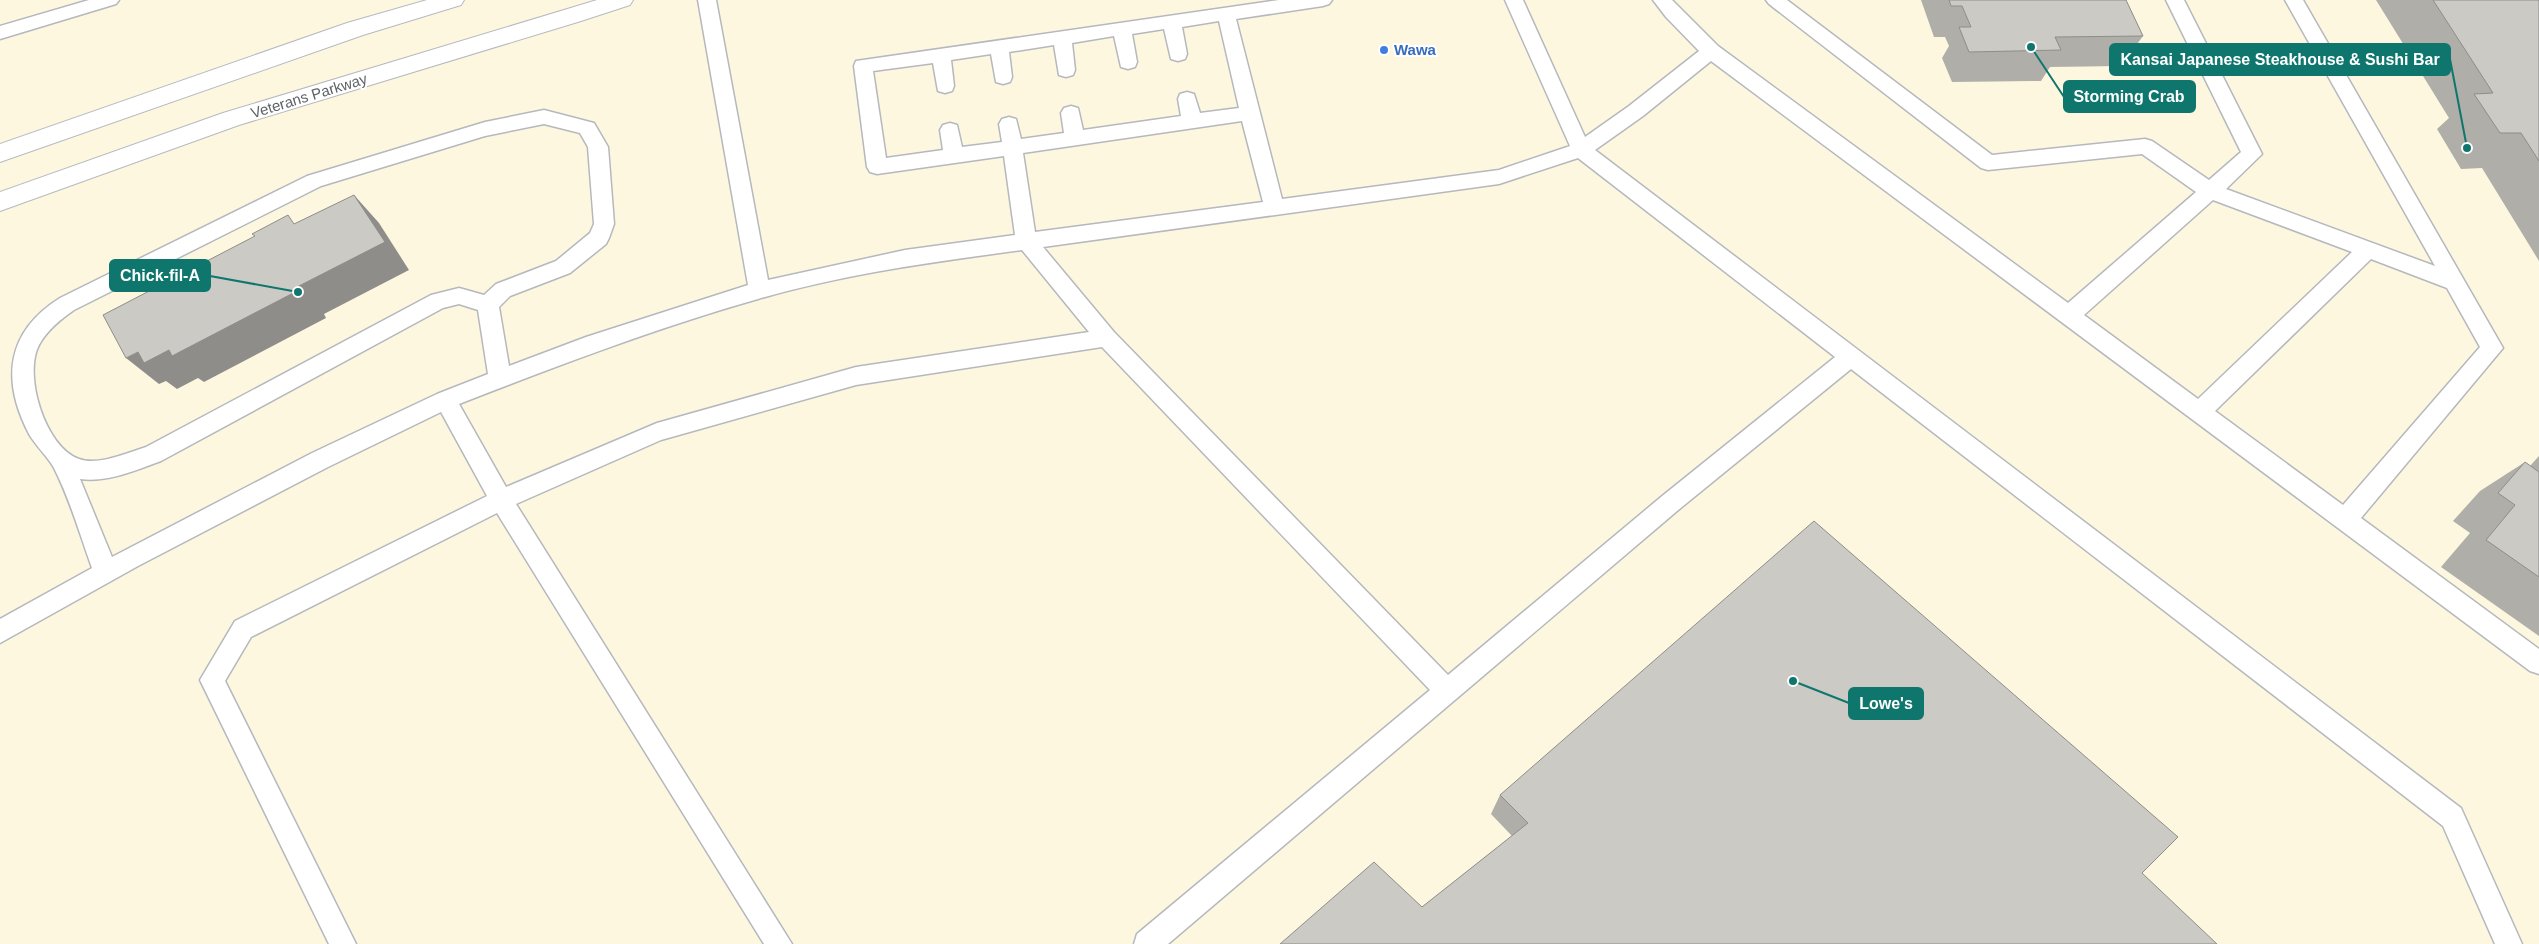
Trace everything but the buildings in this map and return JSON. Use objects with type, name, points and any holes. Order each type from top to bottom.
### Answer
[{"type":"main road","points":[[0,153],[346,32],[453,0]]},
{"type":"main road","name":"Veterans Parkway","points":[[0,202],[232,119],[526,32],[622,0]]},
{"type":"lane","points":[[0,33],[110,0]]},
{"type":"lane","points":[[707,0],[759,290]]},
{"type":"lane","points":[[1250,113],[877,166],[864,66],[1323,0]]},
{"type":"lane","points":[[1514,0],[1582,150],[2452,817],[2509,944]]},
{"type":"lane","points":[[1662,0],[1672,13],[1711,51],[2539,664]]},
{"type":"lane","points":[[1775,0],[1988,163],[2145,146],[2210,191],[2454,282]]},
{"type":"lane","points":[[2068,316],[2252,154],[2175,0]]},
{"type":"lane","points":[[2294,0],[2492,348],[2345,520]]},
{"type":"lane","points":[[1226,14],[1274,207]]},
{"type":"lane","points":[[1172,22],[1178,54]]},
{"type":"lane","points":[[1122,30],[1128,62]]},
{"type":"lane","points":[[1062,39],[1066,70]]},
{"type":"lane","points":[[999,46],[1003,78]]},
{"type":"lane","points":[[0,632],[106,573],[320,460],[445,400],[594,342],[759,290],[905,258],[1499,177],[1582,150],[1636,111],[1711,51]]},
{"type":"lane","points":[[941,54],[945,86]]},
{"type":"lane","points":[[1187,99],[1192,121]]},
{"type":"lane","points":[[1137,108],[1141,129]]},
{"type":"lane","points":[[1071,113],[1074,139]]},
{"type":"lane","points":[[106,573],[62,463],[37,431],[23,384],[22,369],[27,348],[36,331],[56,310],[314,181],[485,129],[544,116],[587,128],[598,147],[604,224],[598,238],[563,267],[503,290],[488,304]]},
{"type":"lane","points":[[1010,124],[1026,241],[1106,338],[1448,692]]},
{"type":"lane","points":[[950,130],[953,156]]},
{"type":"lane","points":[[2199,412],[2367,250]]},
{"type":"lane","points":[[62,463],[77,469],[111,468],[153,454],[438,301],[459,296],[488,304]]},
{"type":"lane","points":[[488,304],[500,379]]},
{"type":"lane","points":[[343,944],[212,680],[243,629],[501,500],[657,432],[856,376],[1106,338]]},
{"type":"lane","points":[[1147,944],[1669,504],[1850,356]]},
{"type":"lane","points":[[445,400],[501,500],[779,944]]},
{"type":"shaded area","points":[[0,0],[2539,0],[2539,944],[0,944]]},
{"type":"place","name":"Storming Crab","points":[[2031,47]]},
{"type":"place","name":"Wawa","points":[[1384,50]]},
{"type":"place","name":"Kansai Japanese Steakhouse & Sushi Bar","points":[[2467,148]]},
{"type":"place","name":"Chick-fil-A","points":[[298,292]]},
{"type":"place","name":"Lowe's","points":[[1793,681]]}]
